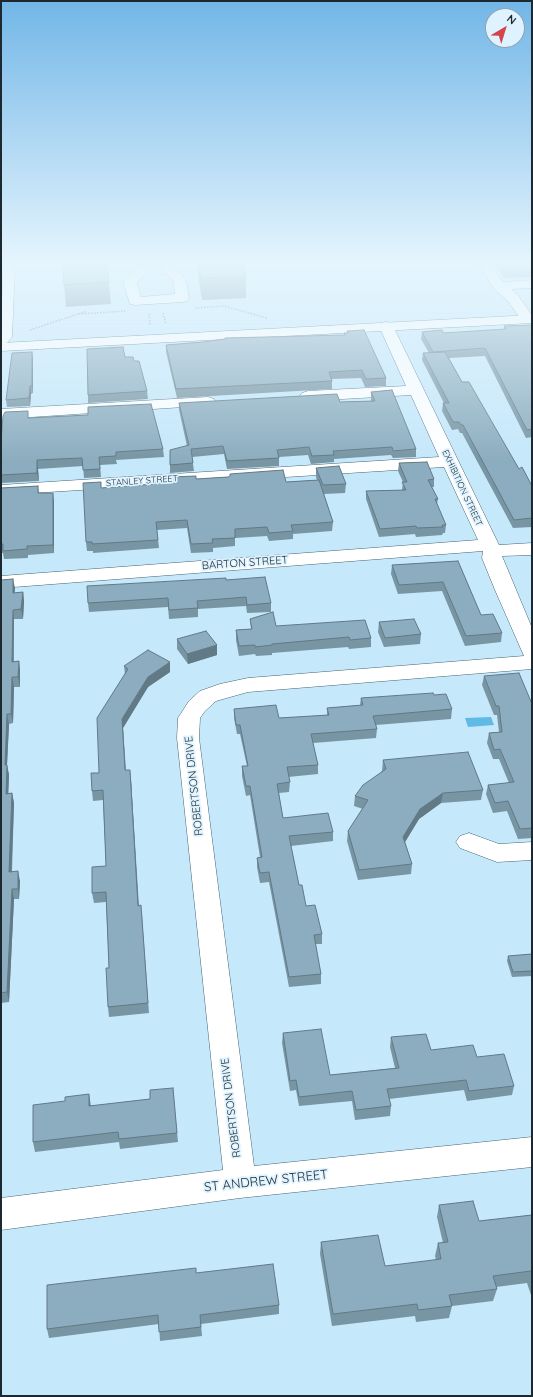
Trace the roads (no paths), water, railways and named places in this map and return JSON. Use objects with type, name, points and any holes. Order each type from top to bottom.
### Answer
[{"type":"street","points":[[1,341],[5,338],[5,330]]},
{"type":"street","points":[[1,347],[309,330]]},
{"type":"street","name":"EXHIBITION STREET","points":[[388,330],[490,548],[492,558],[532,652]]},
{"type":"street","points":[[293,397],[415,390]]},
{"type":"street","points":[[1,414],[222,401]]},
{"type":"street","name":"STANLEY STREET","points":[[1,490],[450,460]]},
{"type":"street","name":"BARTON STREET","points":[[1,582],[490,548],[532,549]]},
{"type":"street","name":"ROBERTSON DRIVE","points":[[240,1183],[188,738],[189,718],[197,706],[208,696],[228,689],[248,685],[532,662]]},
{"type":"street","points":[[469,842],[497,853],[532,851]]},
{"type":"street","name":"ST ANDREW STREET","points":[[1,1214],[240,1183],[532,1152]]},
{"type":"water","points":[[491,717],[494,725],[468,727],[465,718]]}]
